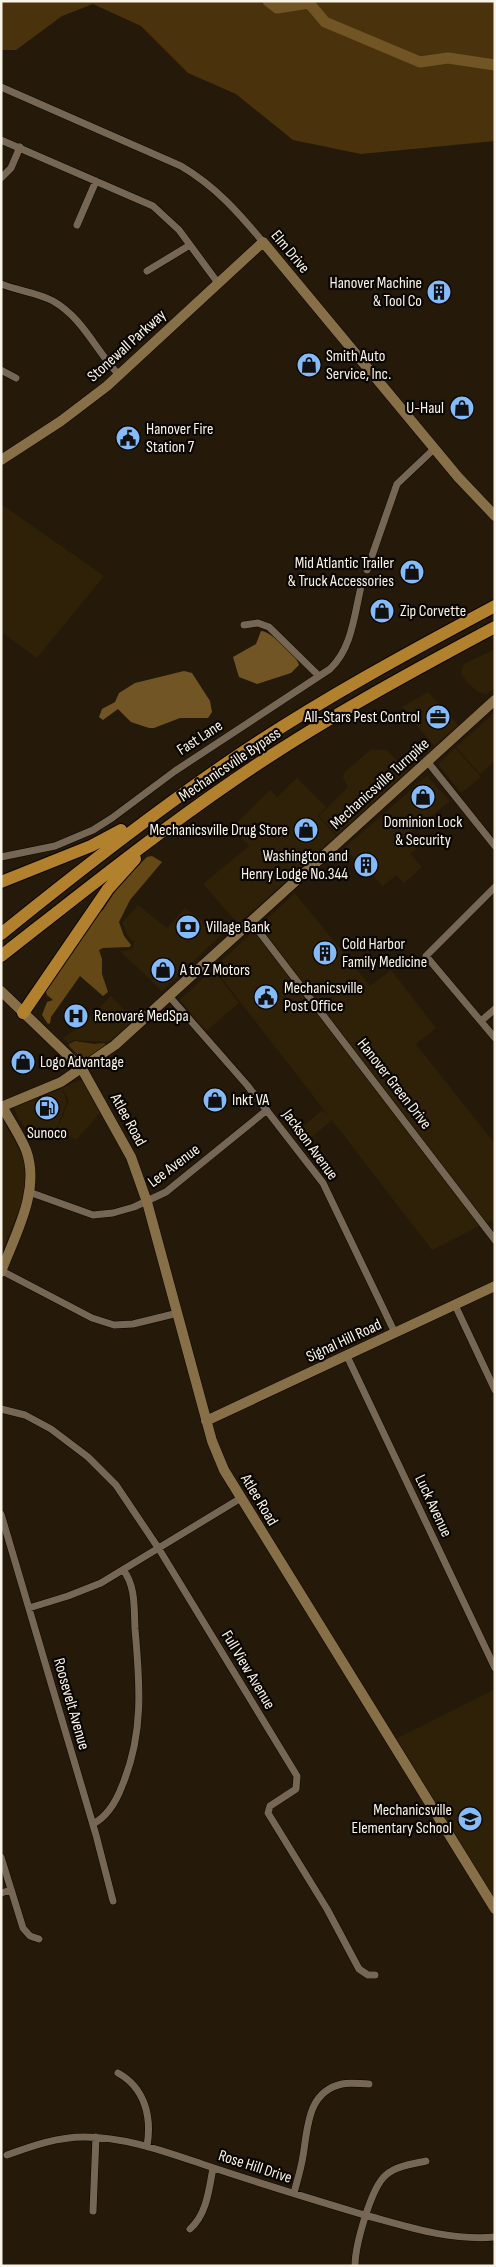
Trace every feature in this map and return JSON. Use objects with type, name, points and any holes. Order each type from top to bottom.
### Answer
[{"type":"highway","name":"Mechanicsville Bypass","points":[[1,934],[128,833],[206,777],[348,687],[495,606]]},
{"type":"highway","name":"Mechanicsville Bypass","points":[[1,956],[115,866],[201,803],[283,748],[335,716],[495,627]]},
{"type":"highway","points":[[1,882],[108,838],[206,777]]},
{"type":"highway","points":[[23,1013],[114,880],[135,858],[201,803]]},
{"type":"main road","name":"Stonewall Parkway","points":[[1,460],[78,410],[119,375],[263,242]]},
{"type":"main road","name":"Elm Drive","points":[[263,242],[435,448],[495,516]]},
{"type":"main road","name":"Mechanicsville Turnpike","points":[[1,1106],[40,1092],[82,1069],[115,1046],[495,700]]},
{"type":"main road","name":"Atlee Road","points":[[1,991],[82,1069],[131,1157],[147,1202],[206,1421],[218,1457],[241,1498],[495,1909]]},
{"type":"main road","points":[[1,1106],[27,1151],[31,1169],[29,1192],[1,1271]]},
{"type":"main road","name":"Signal Hill Road","points":[[206,1421],[495,1286]]},
{"type":"street","name":"Elm Drive","points":[[1,86],[181,166],[205,181],[224,197],[263,242]]},
{"type":"street","points":[[1,140],[153,206],[172,223],[218,283]]},
{"type":"street","points":[[1,178],[10,168],[20,148]]},
{"type":"street","points":[[77,225],[96,181]]},
{"type":"street","points":[[146,271],[190,245]]},
{"type":"street","points":[[1,284],[42,296],[63,308],[81,325],[104,358],[119,375]]},
{"type":"street","points":[[1,370],[16,378]]},
{"type":"street","points":[[367,570],[397,484],[435,448]]},
{"type":"street","name":"Fast Lane","points":[[1,857],[55,846],[92,830],[175,771],[337,663],[346,649],[361,587]]},
{"type":"street","points":[[244,625],[258,623],[268,627],[319,676]]},
{"type":"street","points":[[427,761],[495,846]]},
{"type":"street","points":[[495,886],[426,956],[495,1038]]},
{"type":"street","name":"Hanover Green Drive","points":[[251,921],[495,1240]]},
{"type":"street","name":"Jackson Avenue","points":[[169,996],[198,1026],[307,1161],[332,1199],[395,1334]]},
{"type":"street","points":[[481,1021],[495,1009]]},
{"type":"street","name":"Lee Avenue","points":[[29,1192],[93,1215],[113,1213],[147,1202],[166,1192],[267,1110]]},
{"type":"street","points":[[1,1271],[92,1318],[114,1325],[133,1324],[178,1313]]},
{"type":"street","points":[[455,1305],[495,1390]]},
{"type":"street","name":"Luck Avenue","points":[[347,1356],[495,1668]]},
{"type":"street","name":"Full View Avenue","points":[[1,1409],[33,1418],[88,1457],[125,1498],[159,1549],[297,1776],[296,1789],[270,1806],[268,1813],[327,1909],[359,1969],[368,1975],[374,1975]]},
{"type":"street","points":[[29,1608],[89,1589],[159,1549],[241,1498]]},
{"type":"street","name":"Roosevelt Avenue","points":[[1,1514],[93,1824],[113,1901]]},
{"type":"street","points":[[93,1824],[109,1812],[120,1793],[131,1766],[139,1727],[140,1690],[133,1606],[129,1578],[123,1570]]},
{"type":"street","points":[[1,1857],[23,1928],[30,1936],[39,1939]]},
{"type":"street","points":[[1,1893],[11,1890]]},
{"type":"street","points":[[118,2073],[131,2082],[141,2094],[148,2118],[146,2146]]},
{"type":"street","points":[[294,2194],[301,2168],[308,2118],[315,2102],[322,2094],[344,2084],[369,2084]]},
{"type":"street","points":[[94,2211],[96,2137]]},
{"type":"street","name":"Rose Hill Drive","points":[[7,2155],[55,2140],[96,2137],[146,2146],[294,2194],[428,2233],[453,2237],[495,2238]]},
{"type":"street","points":[[355,2266],[366,2215],[374,2190],[386,2174],[396,2169],[426,2161]]},
{"type":"street","points":[[190,2229],[201,2217],[204,2210],[213,2168]]},
{"type":"shaded area","points":[[1,1],[495,1],[495,141],[361,154],[293,140],[236,94],[188,73],[141,26],[93,4],[62,16],[16,50],[1,50]]},
{"type":"shaded area","points":[[1,504],[104,576],[37,658],[1,632]]},
{"type":"shaded area","points":[[261,631],[271,635],[283,645],[294,656],[299,665],[291,673],[257,684],[239,677],[233,657],[256,644]]},
{"type":"shaded area","points":[[495,649],[495,687],[486,695],[477,691],[466,681],[461,673],[464,664]]},
{"type":"shaded area","points":[[184,671],[192,673],[210,701],[212,712],[208,718],[180,718],[154,728],[149,728],[131,722],[118,709],[103,720],[99,717],[102,709],[115,702],[119,693],[135,683]]},
{"type":"shaded area","points":[[428,692],[458,725],[434,746],[402,707]]},
{"type":"shaded area","points":[[495,712],[495,761],[480,774],[456,747]]},
{"type":"shaded area","points":[[455,748],[481,777],[461,793],[438,764]]},
{"type":"shaded area","points":[[370,750],[387,750],[407,771],[337,835],[319,816],[348,787],[343,777],[344,773]]},
{"type":"shaded area","points":[[427,776],[450,801],[412,832],[422,844],[410,854],[422,867],[404,883],[396,875],[383,886],[344,848]]},
{"type":"shaded area","points":[[297,778],[326,807],[318,816],[336,836],[238,924],[203,884],[249,846],[232,827],[270,790],[277,797]]},
{"type":"shaded area","points":[[152,856],[162,862],[130,900],[119,922],[124,936],[131,945],[130,947],[103,948],[99,950],[102,959],[102,974],[108,992],[103,996],[80,976],[48,1024],[42,1015],[47,1002],[53,1000],[47,995],[45,989],[93,918],[103,910],[119,885],[147,857]]},
{"type":"shaded area","points":[[295,893],[370,986],[391,970],[436,1028],[416,1044],[495,1144],[495,1226],[491,1220],[432,1250],[332,1120],[302,1145],[297,1139],[301,1135],[298,1131],[322,1110],[328,1115],[214,968]]},
{"type":"shaded area","points":[[138,905],[167,928],[185,908],[221,935],[162,991],[120,951],[129,950],[133,947],[134,942],[128,936],[122,923]]},
{"type":"shaded area","points":[[213,969],[239,1003],[206,1031],[180,1000]]},
{"type":"shaded area","points":[[111,996],[134,1020],[109,1042],[73,1040],[68,1043],[63,1038],[80,1026]]},
{"type":"shaded area","points":[[75,1041],[94,1044],[104,1043],[106,1045],[87,1059],[80,1057],[69,1046],[69,1044]]},
{"type":"shaded area","points":[[80,1080],[84,1082],[101,1112],[76,1140],[57,1130],[69,1101],[62,1088]]},
{"type":"shaded area","points":[[62,1089],[67,1102],[56,1130],[32,1137],[18,1118],[14,1107]]},
{"type":"shaded area","points":[[1,1117],[26,1162],[26,1183],[24,1197],[1,1255]]},
{"type":"shaded area","name":"Mechanicsville Elementary School","points":[[495,1689],[495,1899],[396,1739]]},
{"type":"waterway","points":[[268,1],[277,8],[309,3],[325,22],[420,62],[448,58],[495,65]]},
{"type":"place","name":"Hanover Machine & Tool Co","points":[[439,292]]},
{"type":"place","name":"Smith Auto Service, Inc.","points":[[309,365]]},
{"type":"place","name":"U-Haul","points":[[462,408]]},
{"type":"place","name":"Hanover Fire Station 7","points":[[128,438]]},
{"type":"place","name":"Mid Atlantic Trailer & Truck Accessories","points":[[412,572]]},
{"type":"place","name":"Zip Corvette","points":[[382,611]]},
{"type":"place","name":"All-Stars Pest Control","points":[[438,717]]},
{"type":"place","name":"Dominion Lock & Security","points":[[423,797]]},
{"type":"place","name":"Mechanicsville Drug Store","points":[[306,830]]},
{"type":"place","name":"Washington and Henry Lodge No.344","points":[[366,865]]},
{"type":"place","name":"Village Bank","points":[[188,927]]},
{"type":"place","name":"Cold Harbor Family Medicine","points":[[325,953]]},
{"type":"place","name":"A to Z Motors","points":[[163,970]]},
{"type":"place","name":"Mechanicsville Post Office","points":[[266,997]]},
{"type":"place","name":"Renovaré MedSpa","points":[[76,1016]]},
{"type":"place","name":"Logo Advantage","points":[[23,1062]]},
{"type":"place","name":"Inkt VA","points":[[215,1100]]},
{"type":"place","name":"Sunoco","points":[[47,1108]]},
{"type":"place","name":"Mechanicsville Elementary School","points":[[470,1819]]}]
